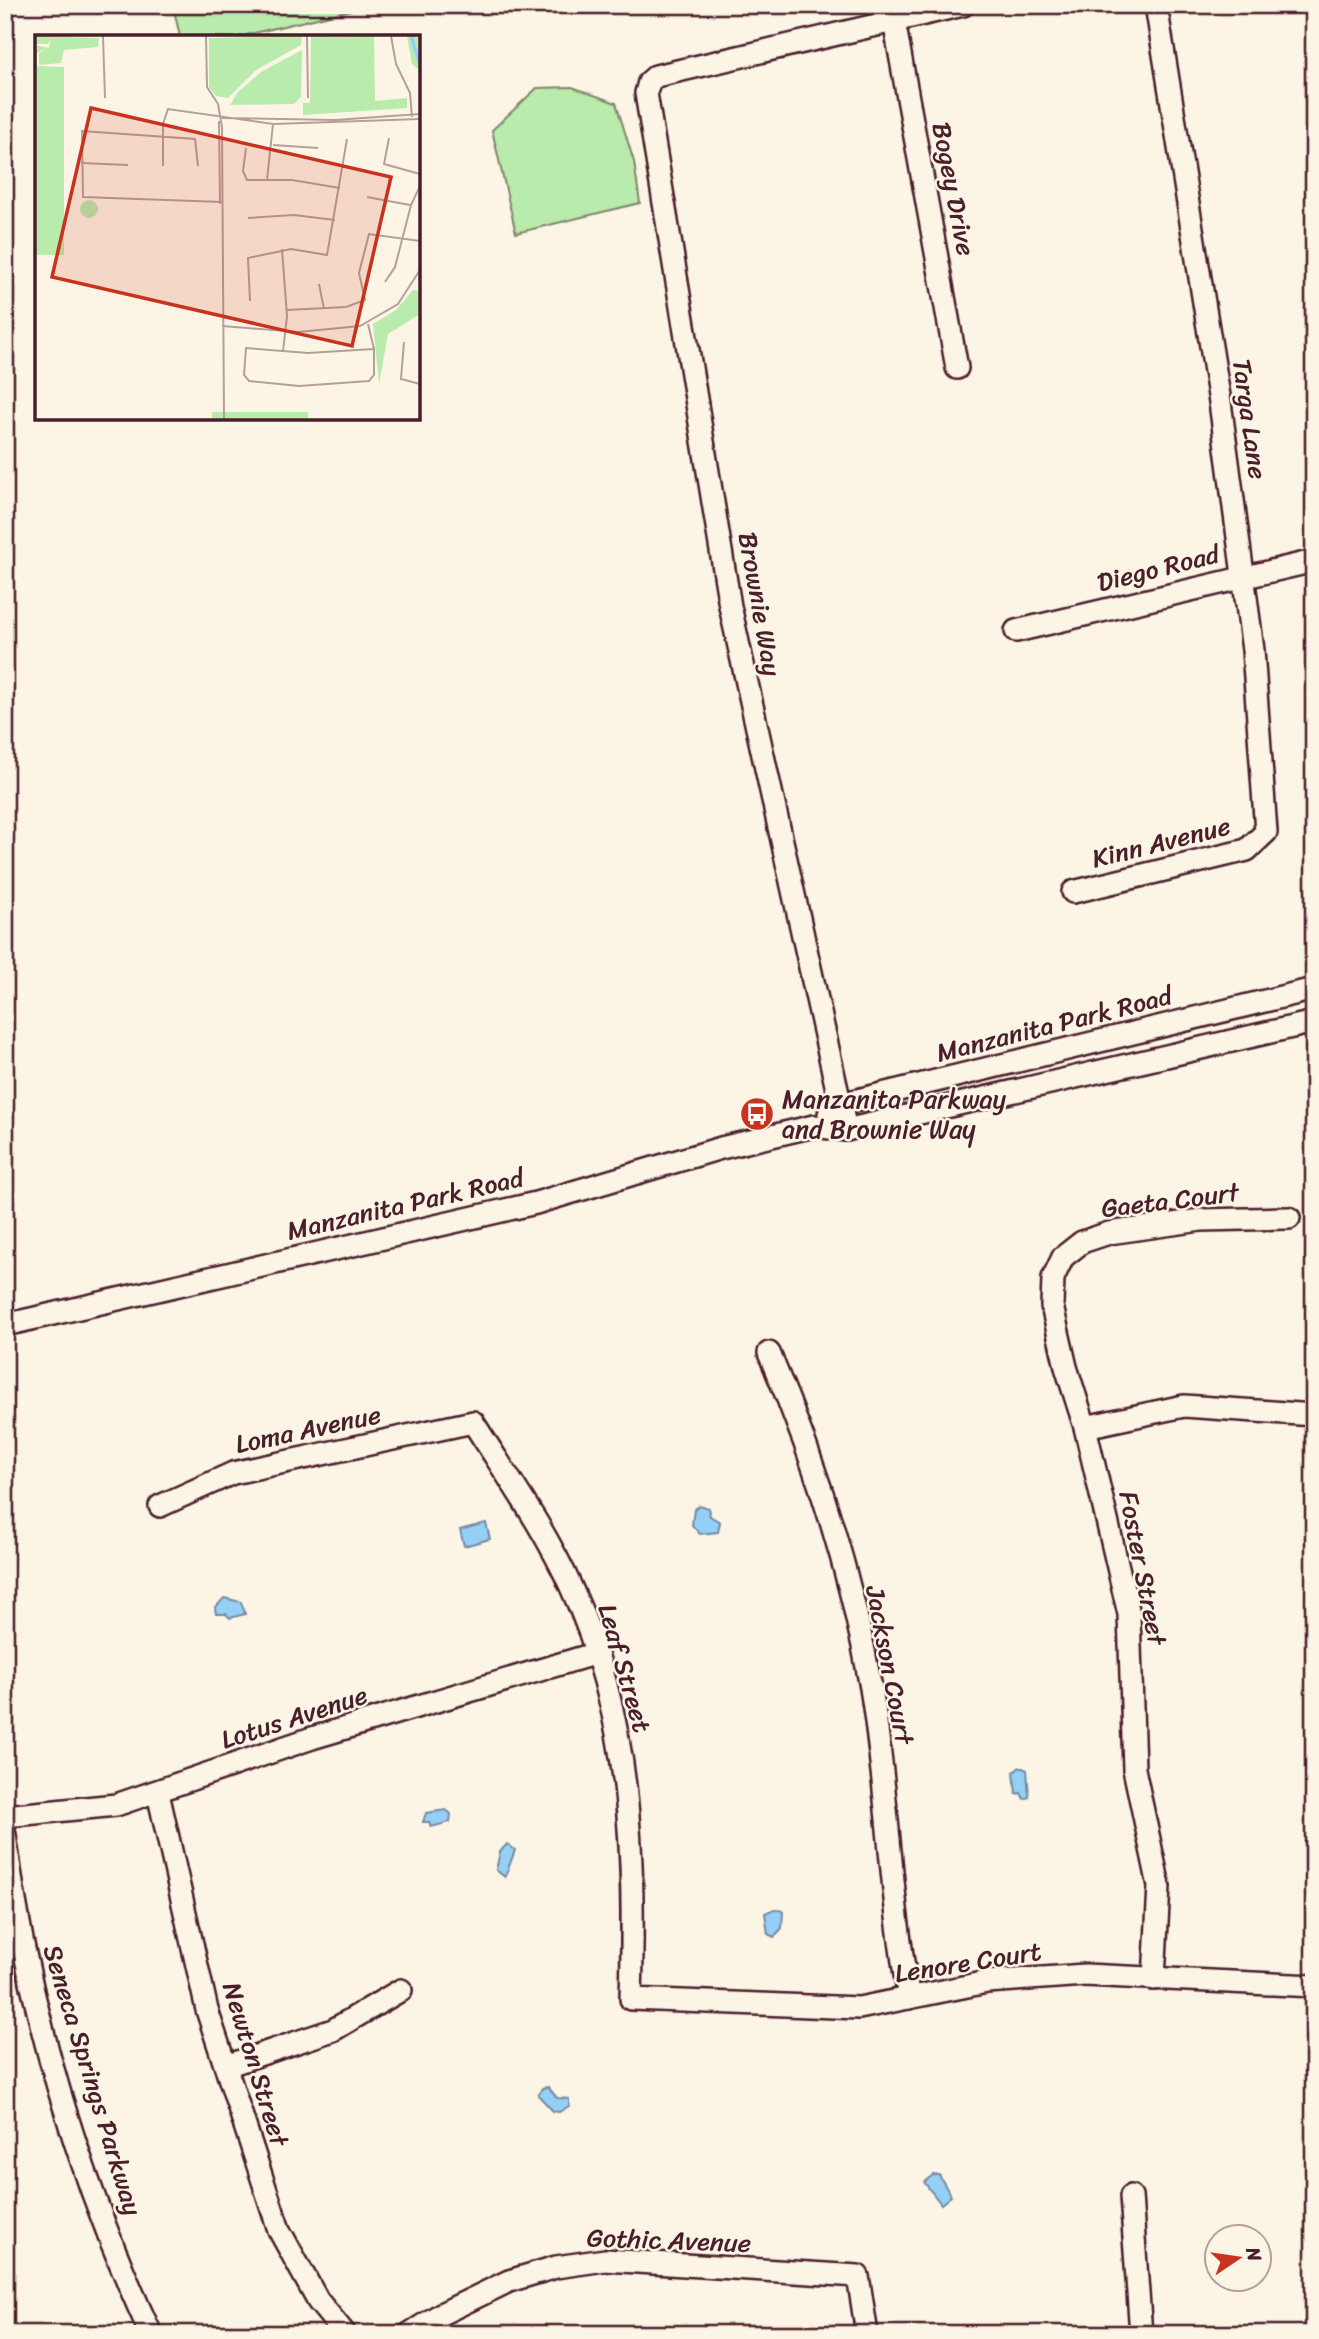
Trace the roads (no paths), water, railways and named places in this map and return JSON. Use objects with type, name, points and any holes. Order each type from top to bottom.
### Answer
[{"type":"street","points":[[894,21],[963,5]]},
{"type":"street","name":"Targa Lane","points":[[1156,5],[1218,388],[1253,650],[1267,818],[1266,832],[1260,841]]},
{"type":"street","name":"Brownie Way","points":[[846,1130],[730,606],[646,104],[649,82],[656,76],[894,21]]},
{"type":"street","name":"Bogey Drive","points":[[894,21],[957,368]]},
{"type":"street","name":"Diego Road","points":[[1016,631],[1314,561]]},
{"type":"street","name":"Kinn Avenue","points":[[1073,892],[1247,850],[1260,841]]},
{"type":"street","name":"Manzanita Park Road","points":[[814,1126],[841,1104],[1314,989]]},
{"type":"street","name":"Manzanita Park Road","points":[[5,1325],[536,1203],[721,1148],[814,1126],[846,1130],[1314,1022]]},
{"type":"street","name":"Gaeta Court","points":[[1063,1257],[1082,1242],[1110,1233],[1201,1220],[1289,1218]]},
{"type":"street","name":"Foster Street","points":[[1063,1257],[1053,1279],[1052,1306],[1066,1367],[1085,1427],[1129,1614],[1134,1769],[1159,1886],[1154,1979]]},
{"type":"street","name":"Jackson Court","points":[[769,1353],[794,1412],[825,1504],[856,1621],[870,1688],[894,1899],[909,1998]]},
{"type":"street","points":[[1085,1427],[1184,1406],[1314,1415]]},
{"type":"street","name":"Loma Avenue","points":[[160,1506],[233,1473],[473,1422]]},
{"type":"street","name":"Leaf Street","points":[[473,1422],[541,1528],[571,1586],[597,1653],[616,1719],[628,1802],[634,1890],[631,1999]]},
{"type":"street","name":"Lotus Avenue","points":[[5,1816],[116,1805],[158,1793],[312,1738],[597,1653]]},
{"type":"street","name":"Newton Street","points":[[158,1793],[207,2010],[279,2231],[317,2301],[345,2334]]},
{"type":"street","name":"Seneca Springs Parkway","points":[[5,1835],[16,1918],[43,2031],[82,2158],[131,2290],[151,2334]]},
{"type":"street","name":"Lenore Court","points":[[631,1999],[829,2009],[859,2008],[987,1982],[1085,1975],[1314,1986]]},
{"type":"street","points":[[226,2066],[333,2030],[401,1990]]},
{"type":"street","points":[[1131,2196],[1141,2334]]},
{"type":"street","name":"Gothic Avenue","points":[[409,2334],[441,2314],[509,2281],[556,2267],[605,2260],[858,2276],[867,2334]]},
{"type":"water","points":[[699,1505],[708,1508],[710,1516],[720,1522],[718,1532],[700,1534],[692,1525],[694,1509]]},
{"type":"water","points":[[486,1523],[490,1539],[464,1546],[460,1530]]},
{"type":"water","points":[[224,1598],[241,1602],[245,1614],[230,1618],[226,1614],[216,1614],[215,1608]]},
{"type":"water","points":[[1020,1767],[1027,1770],[1029,1797],[1024,1799],[1021,1793],[1016,1794],[1014,1772]]},
{"type":"water","points":[[446,1810],[451,1814],[450,1822],[431,1827],[429,1822],[423,1822],[426,1813]]},
{"type":"water","points":[[507,1844],[515,1850],[505,1877],[496,1870],[500,1852]]},
{"type":"water","points":[[774,1909],[783,1911],[782,1928],[774,1937],[768,1934],[765,1913]]},
{"type":"water","points":[[548,2087],[557,2098],[569,2099],[569,2106],[559,2112],[553,2111],[538,2095],[542,2088]]},
{"type":"water","points":[[933,2175],[939,2175],[951,2196],[941,2204],[924,2182]]},
{"type":"place","name":"Manzanita Parkway and Brownie Way","points":[[757,1114]]}]
